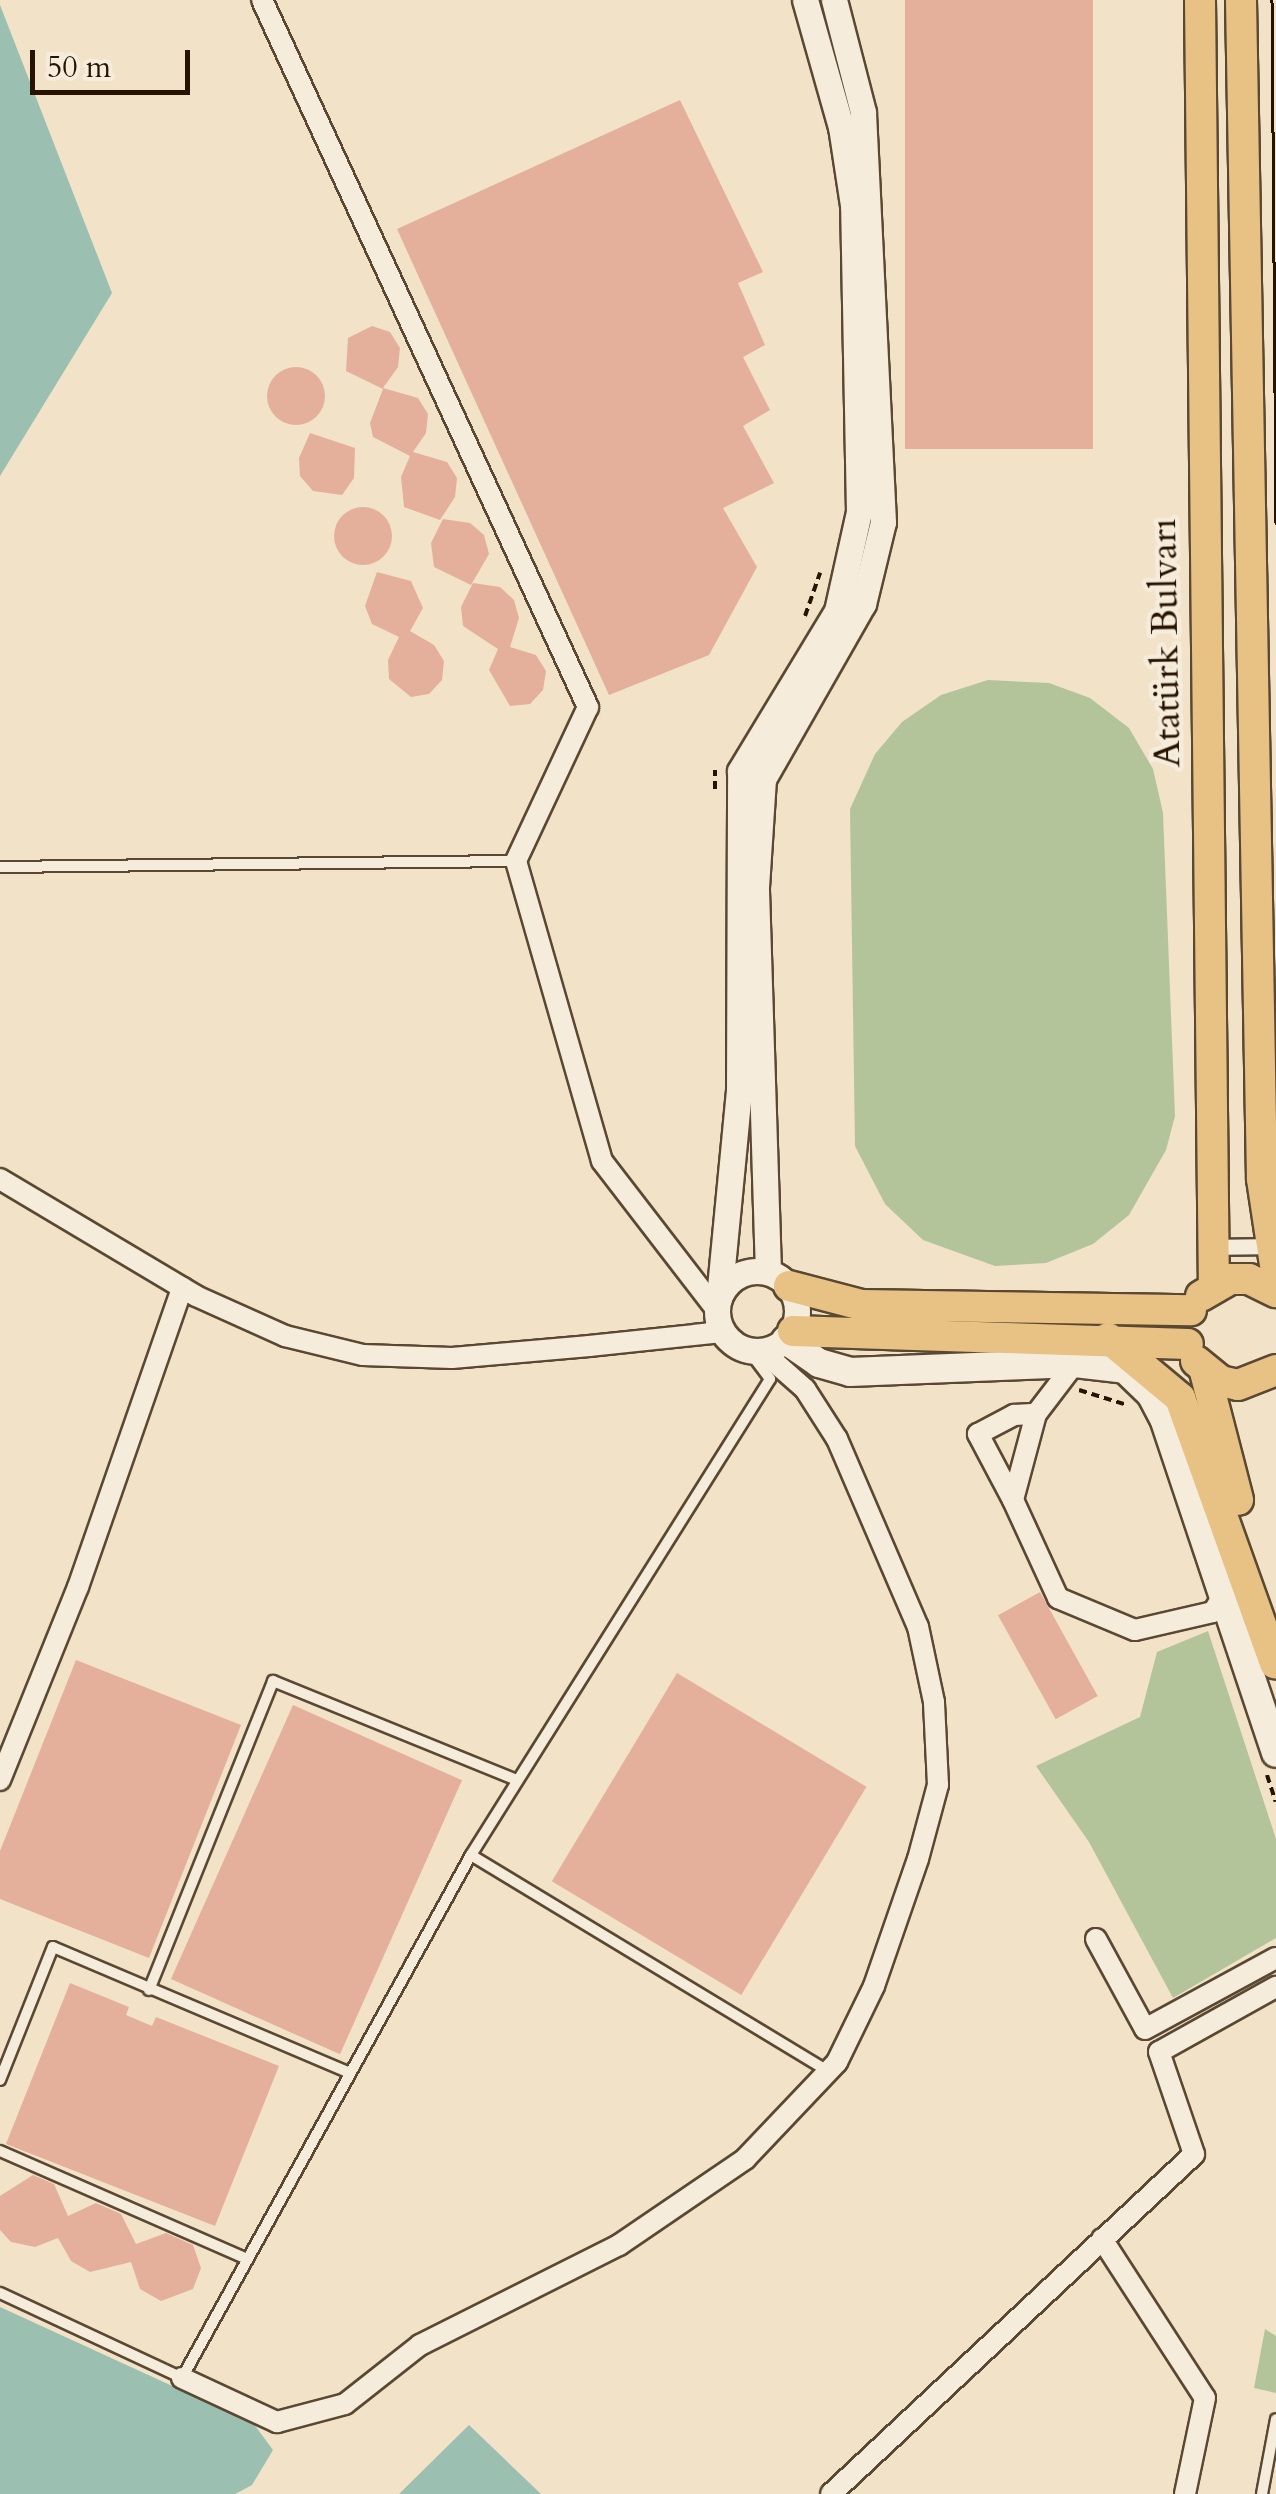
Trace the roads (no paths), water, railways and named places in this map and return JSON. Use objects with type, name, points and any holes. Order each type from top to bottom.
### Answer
[{"type":"main road","name":"Atatürk Bulvarı","points":[[1200,0],[1214,1285]]},
{"type":"main road","points":[[1241,0],[1262,1179],[1275,1254]]},
{"type":"main road","points":[[779,1279],[862,1305],[1192,1310]]},
{"type":"main road","points":[[1276,1292],[1249,1279],[1214,1285],[1192,1310],[1188,1344],[1206,1372],[1276,1664]]},
{"type":"main road","points":[[772,1343],[850,1337],[1106,1336],[1188,1344]]},
{"type":"main road","points":[[1106,1336],[1180,1398],[1276,1664]]},
{"type":"main road","points":[[772,1343],[850,1372],[1075,1363],[1124,1369],[1151,1394],[1276,1753]]},
{"type":"main road","points":[[1206,1372],[1238,1385],[1276,1370]]},
{"type":"street","points":[[262,0],[588,707],[516,861],[602,1161],[718,1310],[735,1346],[772,1343],[798,1308],[779,1279],[756,886],[763,779],[863,604],[883,522],[863,112],[834,0]]},
{"type":"street","points":[[0,1179],[182,1288],[285,1336],[362,1354],[452,1358],[712,1333],[718,1310],[739,1092],[740,771],[837,612],[859,512],[853,204],[841,127],[805,0]]},
{"type":"street","points":[[1214,1247],[1275,1254]]},
{"type":"street","points":[[718,1310],[733,1278],[779,1279]]},
{"type":"street","points":[[0,1780],[78,1587],[182,1288]]},
{"type":"street","points":[[182,2378],[277,2422],[345,2404],[420,2345],[618,2244],[745,2159],[828,2072],[874,1986],[918,1859],[938,1785],[934,1702],[918,1627],[838,1439],[772,1343]]},
{"type":"street","points":[[1013,1500],[1036,1414],[1075,1363]]},
{"type":"street","points":[[1036,1414],[1014,1415],[978,1434],[1058,1598],[1091,1617],[1135,1630],[1213,1612],[1221,1599]]},
{"type":"street","points":[[832,2494],[1194,2154],[1159,2052],[1096,1939]]},
{"type":"street","points":[[1145,2029],[1276,1958]]},
{"type":"street","points":[[1159,2052],[1276,1988]]},
{"type":"street","points":[[1102,2238],[1206,2398],[1185,2494]]},
{"type":"lane","points":[[0,867],[516,861]]},
{"type":"lane","points":[[0,2293],[182,2378],[470,1855],[770,1379],[772,1343]]},
{"type":"lane","points":[[149,1990],[272,1682],[517,1780]]},
{"type":"lane","points":[[470,1855],[828,2072]]},
{"type":"lane","points":[[0,2080],[53,1947],[350,2073]]},
{"type":"lane","points":[[0,2151],[247,2259]]},
{"type":"lane","points":[[1262,2494],[1276,2419]]},
{"type":"tram line","points":[[1272,0],[1276,523]]}]
